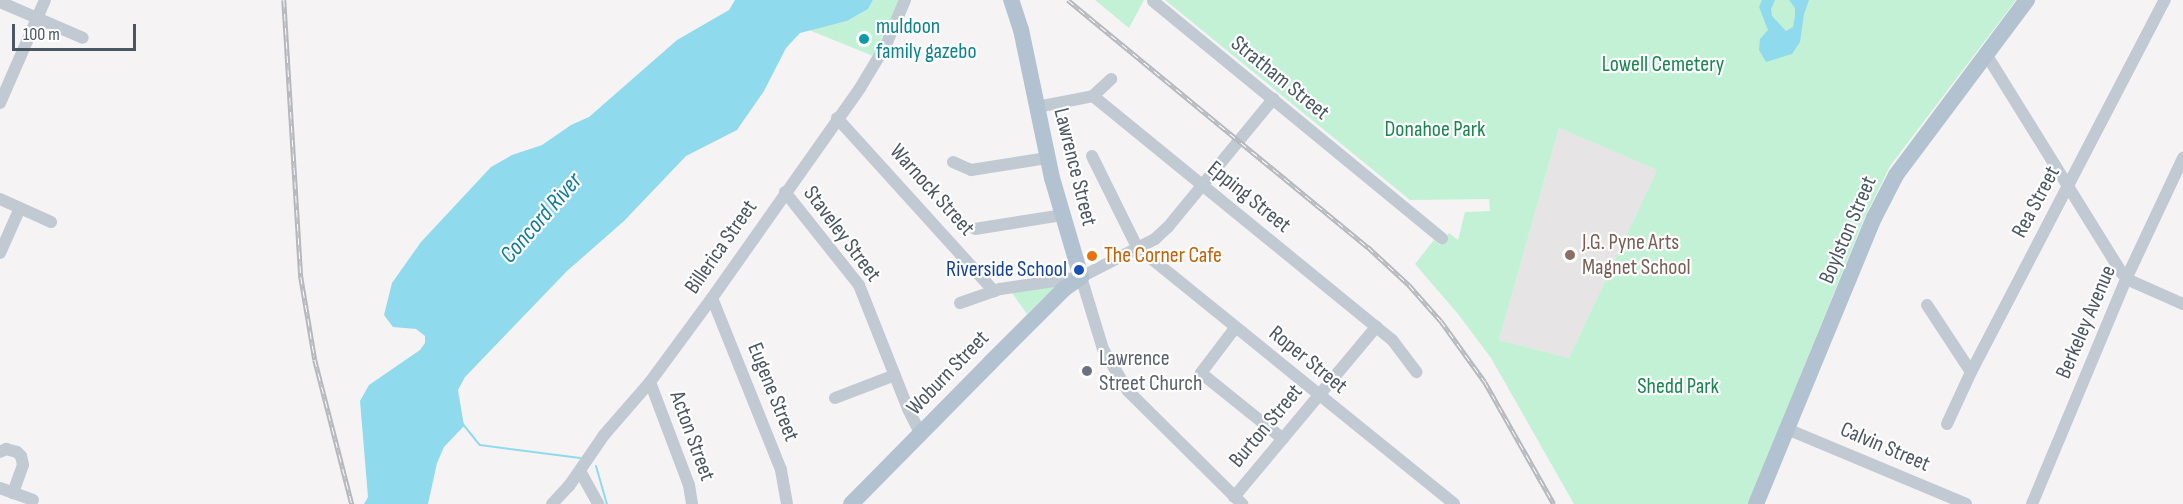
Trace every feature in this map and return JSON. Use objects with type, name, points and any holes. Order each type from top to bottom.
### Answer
[{"type":"main road","name":"Lawrence Street","points":[[1011,0],[1021,30],[1047,158],[1081,277]]},
{"type":"main road","name":"Boylston Street","points":[[1760,503],[1787,429],[1874,218],[1896,176],[2027,0]]},
{"type":"main road","name":"Woburn Street","points":[[851,504],[1048,305],[1081,277]]},
{"type":"street","points":[[0,102],[45,0]]},
{"type":"street","name":"Billerica Street","points":[[552,504],[580,471],[604,435],[650,381],[712,298],[873,69],[905,0]]},
{"type":"street","name":"Rea Street","points":[[1947,424],[1971,372],[2165,0]]},
{"type":"street","name":"Stratham Street","points":[[1153,1],[1442,238]]},
{"type":"street","points":[[0,2],[83,38]]},
{"type":"street","points":[[1986,54],[2127,277],[2183,304]]},
{"type":"street","points":[[1037,107],[1093,96],[1111,80]]},
{"type":"street","name":"Epping Street","points":[[1093,96],[1376,327],[1401,349],[1416,372]]},
{"type":"street","points":[[960,303],[994,291],[1044,280],[1081,277],[1162,233],[1273,99]]},
{"type":"street","name":"Warnock Street","points":[[837,118],[994,291]]},
{"type":"street","points":[[1092,156],[1137,247]]},
{"type":"street","points":[[953,162],[971,170],[1047,158]]},
{"type":"street","name":"Berkeley Avenue","points":[[2032,504],[2127,277],[2183,158]]},
{"type":"street","name":"Staveley Street","points":[[785,192],[860,285],[921,434]]},
{"type":"street","points":[[0,199],[51,222]]},
{"type":"street","points":[[0,253],[20,208]]},
{"type":"street","points":[[975,229],[1062,215]]},
{"type":"street","name":"Roper Street","points":[[1137,247],[1454,504]]},
{"type":"street","name":"Lawrence Street","points":[[1081,277],[1103,349],[1113,369],[1144,408],[1238,500]]},
{"type":"street","name":"Eugene Street","points":[[712,298],[781,470],[787,504]]},
{"type":"street","points":[[1927,304],[1971,372]]},
{"type":"street","name":"Burton Street","points":[[1238,500],[1283,439],[1376,327]]},
{"type":"street","points":[[1235,328],[1201,373],[1283,439]]},
{"type":"street","points":[[835,398],[895,375]]},
{"type":"street","name":"Acton Street","points":[[650,381],[689,485],[692,504]]},
{"type":"street","name":"Calvin Street","points":[[1787,429],[1966,504]]},
{"type":"street","points":[[0,452],[6,449],[17,452],[21,456],[23,465],[13,493]]},
{"type":"street","points":[[580,471],[598,504]]},
{"type":"street","points":[[0,488],[33,500]]},
{"type":"shaded area","name":"J.G. Pyne Arts Magnet School","points":[[1559,128],[1657,170],[1569,358],[1499,340]]},
{"type":"green space","points":[[873,0],[900,0],[873,56],[809,30],[847,21],[868,9]]},
{"type":"green space","points":[[1095,0],[1144,0],[1129,28]]},
{"type":"green space","points":[[1165,0],[2016,0],[1890,166],[1864,219],[1748,504],[1574,504],[1491,358],[1458,314],[1415,264],[1434,240],[1440,245],[1449,233],[1458,240],[1465,212],[1490,211],[1489,199],[1410,200]],"holes":[[[1559,128],[1657,170],[1569,358],[1499,340]]]},
{"type":"green space","points":[[1058,284],[1027,314],[1010,290]]},
{"type":"water","name":"Concord River","points":[[735,0],[873,0],[868,9],[847,21],[800,33],[786,48],[764,91],[737,130],[686,156],[624,221],[567,271],[465,377],[458,390],[464,426],[444,447],[437,463],[428,504],[364,504],[368,497],[360,401],[369,385],[420,350],[425,343],[425,336],[416,329],[393,327],[384,315],[392,283],[421,242],[491,167],[512,155],[542,145],[571,125],[589,117],[677,40],[729,10]]},
{"type":"water","points":[[1762,0],[1775,0],[1771,9],[1772,16],[1786,31],[1793,27],[1795,16],[1795,8],[1789,0],[1809,0],[1804,14],[1800,42],[1792,54],[1766,62],[1759,50],[1760,39],[1768,30],[1759,7]]},
{"type":"waterway","points":[[462,423],[480,445],[580,458]]},
{"type":"waterway","points":[[596,466],[607,504]]},
{"type":"railway","points":[[284,0],[301,277],[315,360],[352,504]]},
{"type":"railway","points":[[1068,0],[1368,247],[1409,285],[1441,321],[1485,382],[1554,504]]},
{"type":"place","name":"muldoon family gazebo","points":[[864,39]]},
{"type":"place","name":"J.G. Pyne Arts Magnet School","points":[[1570,255]]},
{"type":"place","name":"The Corner Cafe","points":[[1092,256]]},
{"type":"place","name":"Riverside School","points":[[1079,270]]},
{"type":"place","name":"Lawrence Street Church","points":[[1087,371]]},
{"type":"park label","name":"Lowell Cemetery","points":[[1663,65]]},
{"type":"park label","name":"Donahoe Park","points":[[1435,130]]},
{"type":"park label","name":"Shedd Park","points":[[1678,387]]}]
